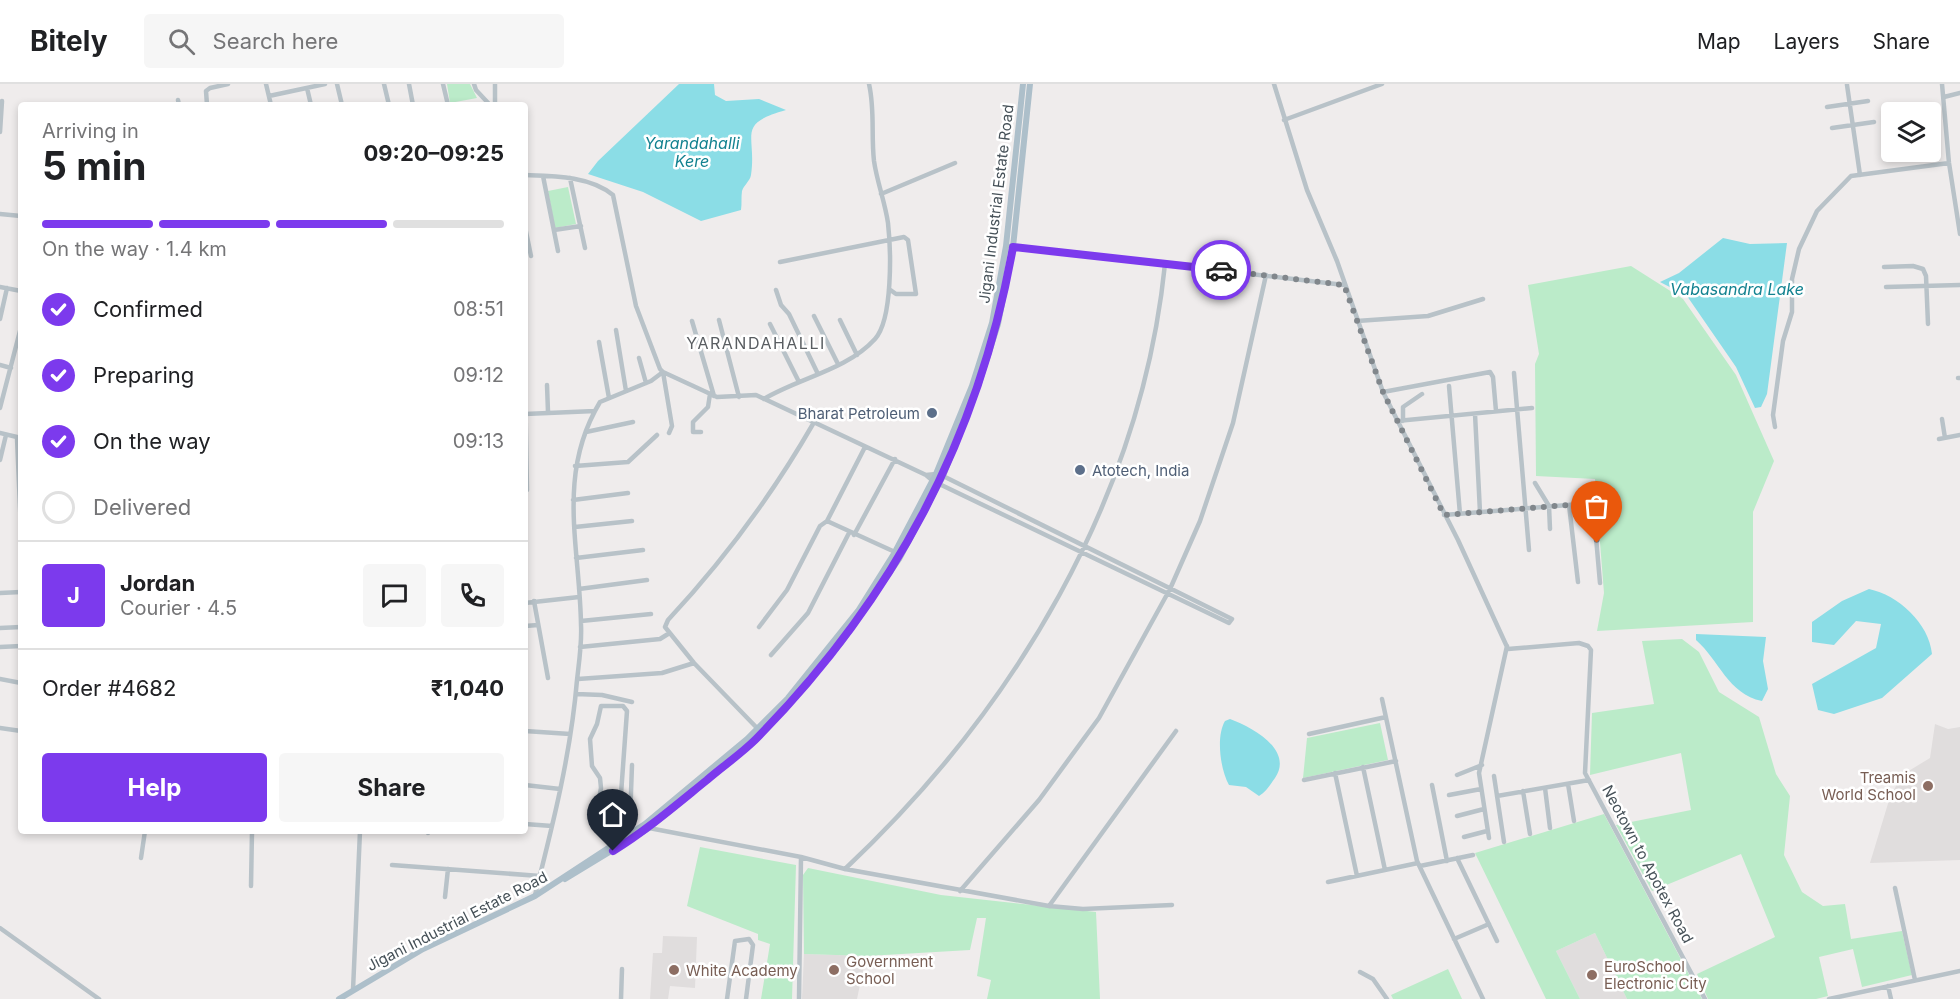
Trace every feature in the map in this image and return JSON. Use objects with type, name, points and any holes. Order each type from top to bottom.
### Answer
[{"type":"main road","name":"Jigani Industrial Estate Road","points":[[1009,246],[1023,84]]},
{"type":"main road","name":"Jigani Industrial Estate Road","points":[[339,999],[423,949],[577,874],[647,826],[755,741],[841,643],[899,559],[978,386],[998,324],[1030,84]]},
{"type":"main road","name":"Jigani Industrial Estate Road","points":[[565,879],[566,875],[623,838],[647,826],[788,698],[858,612],[937,478]]},
{"type":"street","points":[[207,102],[206,91],[228,84]]},
{"type":"street","points":[[267,84],[270,102]]},
{"type":"street","points":[[292,84],[293,91]]},
{"type":"street","points":[[269,96],[325,84]]},
{"type":"street","points":[[337,84],[341,102]]},
{"type":"street","points":[[384,84],[388,102]]},
{"type":"street","points":[[409,84],[413,102]]},
{"type":"street","points":[[443,84],[447,102]]},
{"type":"street","points":[[474,84],[476,90],[487,102]]},
{"type":"street","points":[[495,84],[495,102]]},
{"type":"street","points":[[764,399],[798,380],[857,355],[877,337],[883,324],[889,289],[888,224],[874,158],[874,118],[869,84]]},
{"type":"street","points":[[1274,84],[1307,190],[1383,392],[1458,540],[1508,648],[1479,773],[1489,838]]},
{"type":"street","points":[[1284,120],[1382,84]]},
{"type":"street","points":[[1942,84],[1949,163],[1960,234]]},
{"type":"street","points":[[1847,85],[1860,175]]},
{"type":"street","points":[[307,88],[310,102]]},
{"type":"street","points":[[1944,97],[1960,93]]},
{"type":"street","points":[[0,132],[2,101]]},
{"type":"street","points":[[1827,107],[1868,101]]},
{"type":"street","points":[[1832,128],[1874,122]]},
{"type":"street","points":[[881,194],[955,163]]},
{"type":"street","points":[[1775,427],[1773,415],[1782,351],[1792,312],[1792,279],[1798,249],[1817,211],[1851,176],[1949,163]]},
{"type":"street","points":[[528,175],[570,178],[603,187],[613,195],[636,306],[663,372],[712,395],[740,397],[748,394],[764,399],[813,424],[1084,546],[1168,591]]},
{"type":"street","points":[[543,176],[558,251]]},
{"type":"street","points":[[570,178],[585,248]]},
{"type":"street","points":[[0,214],[18,216]]},
{"type":"street","points":[[554,230],[580,226]]},
{"type":"street","points":[[780,262],[898,237],[908,240],[916,294],[900,295],[889,289]]},
{"type":"street","points":[[528,242],[531,256]]},
{"type":"street","points":[[1009,246],[1344,285]]},
{"type":"street","points":[[845,869],[891,826],[972,731],[1017,668],[1082,553],[1124,453],[1144,386],[1160,320],[1165,264]]},
{"type":"street","points":[[1884,267],[1919,267],[1925,272],[1928,324]]},
{"type":"street","points":[[960,891],[1039,800],[1099,718],[1168,591],[1200,521],[1233,423],[1266,275]]},
{"type":"street","points":[[1886,287],[1960,285]]},
{"type":"street","points":[[0,287],[18,290]]},
{"type":"street","points":[[0,319],[7,288]]},
{"type":"street","points":[[776,290],[781,305],[789,314],[817,372]]},
{"type":"street","points":[[1357,321],[1428,316],[1483,299]]},
{"type":"street","points":[[814,316],[838,364]]},
{"type":"street","points":[[719,320],[740,397]]},
{"type":"street","points":[[840,320],[857,355]]},
{"type":"street","points":[[692,321],[712,395],[708,407],[693,422],[693,432],[701,432]]},
{"type":"street","points":[[770,324],[798,380]]},
{"type":"street","points":[[616,330],[626,391]]},
{"type":"street","points":[[0,408],[18,339]]},
{"type":"street","points":[[599,342],[609,398]]},
{"type":"street","points":[[639,358],[646,383]]},
{"type":"street","points":[[0,365],[11,368]]},
{"type":"street","points":[[535,896],[560,789],[578,679],[581,621],[573,500],[575,466],[586,432],[600,402],[646,383],[663,372]]},
{"type":"street","points":[[663,372],[672,426],[669,433]]},
{"type":"street","points":[[1383,392],[1490,372],[1493,377],[1496,411]]},
{"type":"street","points":[[1514,373],[1529,550]]},
{"type":"street","points":[[547,385],[548,412]]},
{"type":"street","points":[[1449,386],[1460,514]]},
{"type":"street","points":[[1403,421],[1402,407],[1422,394]]},
{"type":"street","points":[[1397,422],[1532,408]]},
{"type":"street","points":[[528,414],[595,411]]},
{"type":"street","points":[[1475,414],[1480,512]]},
{"type":"street","points":[[1942,420],[1942,438],[1960,435]]},
{"type":"street","points":[[586,432],[633,422]]},
{"type":"street","points":[[757,728],[694,663],[668,634],[665,627],[668,620],[710,575],[760,510],[813,424]]},
{"type":"street","points":[[0,460],[3,434],[18,438]]},
{"type":"street","points":[[575,466],[628,462],[657,435]]},
{"type":"street","points":[[759,627],[787,590],[820,526],[828,521],[865,447]]},
{"type":"street","points":[[771,655],[808,613],[895,459]]},
{"type":"street","points":[[937,478],[1082,553],[1230,621]]},
{"type":"street","points":[[1535,483],[1549,506],[1551,529]]},
{"type":"street","points":[[573,500],[628,493]]},
{"type":"street","points":[[1444,515],[1593,503],[1600,583]]},
{"type":"street","points":[[1569,505],[1578,582]]},
{"type":"street","points":[[575,527],[632,521]]},
{"type":"street","points":[[828,521],[895,552]]},
{"type":"street","points":[[576,558],[643,550]]},
{"type":"street","points":[[579,589],[647,580]]},
{"type":"street","points":[[0,593],[18,592]]},
{"type":"street","points":[[528,602],[579,597]]},
{"type":"street","points":[[534,601],[548,678]]},
{"type":"street","points":[[581,621],[651,614]]},
{"type":"street","points":[[528,626],[538,625]]},
{"type":"street","points":[[0,628],[18,627]]},
{"type":"street","points":[[580,647],[660,639],[668,634]]},
{"type":"street","name":"Neotown to Apotex Road","points":[[1508,648],[1579,643],[1592,650],[1585,773],[1705,999]]},
{"type":"street","points":[[0,647],[18,646]]},
{"type":"street","points":[[578,679],[662,673],[694,663]]},
{"type":"street","points":[[0,679],[18,682]]},
{"type":"street","points":[[576,694],[602,695],[632,702]]},
{"type":"street","points":[[1382,699],[1419,865],[1483,999]]},
{"type":"street","points":[[623,838],[616,829],[619,822],[627,711],[623,706],[601,706],[597,724],[591,734],[592,766],[600,778],[601,788],[597,810],[599,816],[619,822],[629,823],[632,765]]},
{"type":"street","points":[[1309,734],[1386,717]]},
{"type":"street","points":[[0,728],[18,731]]},
{"type":"street","points":[[528,731],[570,734]]},
{"type":"street","points":[[1049,906],[1176,731]]},
{"type":"street","points":[[1304,780],[1396,761]]},
{"type":"street","points":[[1457,775],[1482,765]]},
{"type":"street","points":[[1363,767],[1385,870]]},
{"type":"street","points":[[1335,773],[1357,876]]},
{"type":"street","points":[[1494,776],[1504,842]]},
{"type":"street","points":[[1497,796],[1589,780]]},
{"type":"street","points":[[1568,784],[1574,821]]},
{"type":"street","points":[[528,785],[560,789]]},
{"type":"street","points":[[1432,785],[1447,861]]},
{"type":"street","points":[[1545,788],[1550,828]]},
{"type":"street","points":[[1449,795],[1481,789]]},
{"type":"street","points":[[1523,792],[1530,834]]},
{"type":"street","points":[[1457,816],[1484,809]]},
{"type":"street","points":[[528,824],[552,826]]},
{"type":"street","points":[[647,826],[801,857],[845,869],[1049,906],[1083,909],[1172,905]]},
{"type":"street","points":[[1464,837],[1487,831]]},
{"type":"street","points":[[141,858],[145,834]]},
{"type":"street","points":[[251,886],[252,834]]},
{"type":"street","points":[[353,990],[360,834]]},
{"type":"street","points":[[1328,882],[1473,855]]},
{"type":"street","points":[[799,999],[801,857]]},
{"type":"street","points":[[1457,858],[1497,941]]},
{"type":"street","points":[[392,865],[540,876]]},
{"type":"street","points":[[445,897],[448,869]]},
{"type":"street","points":[[1895,888],[1915,980]]},
{"type":"street","points":[[1454,939],[1489,924]]},
{"type":"street","points":[[0,928],[99,999]]},
{"type":"street","points":[[727,999],[735,941],[741,938],[749,939],[753,945],[746,999]]},
{"type":"street","points":[[621,999],[622,969]]},
{"type":"street","points":[[1829,999],[1960,970]]},
{"type":"street","points":[[1360,972],[1373,979],[1387,999]]},
{"type":"street","points":[[1888,987],[1891,999]]},
{"type":"shaded area","name":"Treamis World School","points":[[1935,724],[1948,729],[1960,727],[1960,860],[1870,863],[1890,797],[1902,775],[1930,758]]},
{"type":"shaded area","name":"EuroSchool Electronic City","points":[[1595,933],[1627,999],[1580,999],[1556,951]]},
{"type":"shaded area","name":"White Academy","points":[[663,936],[697,937],[695,988],[670,986],[668,999],[650,999],[653,953],[662,953]]},
{"type":"shaded area","name":"Government School","points":[[804,954],[866,956],[857,999],[802,999]]},
{"type":"green space","points":[[447,84],[470,84],[477,98],[455,102],[450,102]]},
{"type":"green space","points":[[568,187],[576,224],[555,228],[548,191]]},
{"type":"green space","points":[[1631,266],[1683,299],[1736,375],[1774,461],[1753,512],[1753,622],[1597,631],[1604,593],[1595,479],[1536,476],[1535,364],[1539,354],[1528,285]]},
{"type":"green space","points":[[1682,639],[1699,652],[1719,692],[1759,717],[1776,774],[1790,796],[1784,855],[1802,892],[1823,906],[1845,904],[1851,939],[1902,931],[1912,975],[1862,987],[1853,949],[1819,957],[1828,996],[1816,999],[1708,999],[1697,974],[1775,937],[1741,854],[1652,891],[1616,825],[1691,810],[1681,753],[1590,775],[1592,713],[1654,704],[1642,641]]},
{"type":"green space","points":[[1380,723],[1388,760],[1303,778],[1307,738]]},
{"type":"green space","points":[[1604,814],[1702,999],[1627,999],[1595,933],[1556,951],[1580,999],[1546,999],[1475,853]]},
{"type":"green space","points":[[700,847],[796,865],[792,999],[761,999],[770,944],[758,940],[758,934],[687,906]]},
{"type":"green space","points":[[808,868],[941,895],[1096,912],[1100,999],[987,999],[991,980],[977,976],[986,918],[977,918],[970,950],[867,956],[804,954],[803,875]]},
{"type":"green space","points":[[1448,969],[1462,999],[1393,999],[1391,995]]},
{"type":"water","name":"Yarandahalli Kere","points":[[679,84],[714,84],[715,95],[726,101],[759,99],[786,110],[760,120],[754,126],[751,141],[751,175],[742,191],[741,210],[701,221],[643,192],[588,174],[598,161]]},
{"type":"water","name":"Vabasandra Lake","points":[[1723,238],[1750,244],[1787,243],[1767,394],[1761,407],[1755,408],[1736,367],[1687,296],[1660,282],[1679,273]]},
{"type":"water","points":[[1869,589],[1891,597],[1910,612],[1925,632],[1932,654],[1882,698],[1834,714],[1818,710],[1812,684],[1876,648],[1881,624],[1856,621],[1834,645],[1812,642],[1812,622],[1842,601]]},
{"type":"water","points":[[1696,634],[1766,637],[1763,661],[1768,689],[1762,701],[1750,697],[1732,684],[1696,640]]},
{"type":"water","points":[[1230,719],[1268,741],[1279,758],[1279,768],[1275,778],[1259,796],[1246,787],[1229,785],[1226,778],[1221,762],[1220,744],[1222,727],[1225,721]]},
{"type":"way so far","points":[[1221,270],[1344,285],[1383,392],[1444,515],[1593,503],[1597,543]]},
{"type":"place","name":"Bharat Petroleum","points":[[932,413]]},
{"type":"place","name":"Atotech, India","points":[[1080,470]]},
{"type":"place","name":"Treamis World School","points":[[1928,786]]},
{"type":"place","name":"White Academy","points":[[674,970]]},
{"type":"place","name":"Government School","points":[[834,970]]},
{"type":"place","name":"EuroSchool Electronic City","points":[[1592,975]]},
{"type":"district","name":"YARANDAHALLI","points":[[756,343]]},
{"type":"route","points":[[613,851],[649,828],[755,741],[841,643],[863,614],[899,559],[943,476],[978,386],[998,324],[1013,247],[1221,270]]}]
